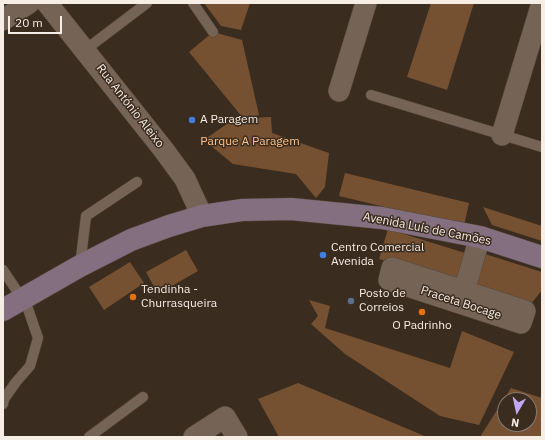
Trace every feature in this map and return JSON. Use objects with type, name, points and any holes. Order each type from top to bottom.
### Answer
[{"type":"street","points":[[3,20],[29,3]]},
{"type":"street","name":"Rua António Aleixo","points":[[47,3],[185,179],[202,216]]},
{"type":"street","points":[[339,91],[366,3]]},
{"type":"street","points":[[502,135],[542,3]]},
{"type":"street","name":"Avenida Luís de Camões","points":[[3,310],[80,266],[131,240],[168,226],[202,216],[242,210],[291,209],[382,218],[480,237],[542,257]]},
{"type":"street","name":"Praceta Bocage","points":[[464,291],[480,237]]},
{"type":"street","name":"Praceta Bocage","points":[[392,268],[464,291],[525,311],[521,323],[389,280],[392,268]]},
{"type":"street","points":[[194,437],[225,417],[238,437]]},
{"type":"lane","points":[[85,50],[147,3]]},
{"type":"lane","points":[[193,3],[213,32]]},
{"type":"lane","points":[[371,95],[542,147]]},
{"type":"lane","points":[[80,266],[86,216],[138,182]]},
{"type":"lane","points":[[3,270],[27,306],[38,338],[30,366],[4,399],[3,404]]},
{"type":"lane","points":[[89,437],[143,397]]},
{"type":"green space","points":[[204,3],[250,3],[241,30],[221,26]]},
{"type":"green space","points":[[431,3],[474,3],[447,90],[407,77]]},
{"type":"green space","name":"Parque A Paragem","points":[[213,32],[242,40],[259,115],[247,118],[271,117],[272,133],[329,153],[325,187],[316,198],[296,174],[233,164],[204,140],[234,119],[243,118],[189,52]]},
{"type":"green space","points":[[345,173],[469,203],[464,226],[339,196]]},
{"type":"green space","points":[[483,207],[542,226],[542,241],[492,225]]},
{"type":"green space","points":[[388,229],[465,253],[456,283],[379,259]]},
{"type":"green space","points":[[186,250],[198,271],[158,294],[146,272]]},
{"type":"green space","points":[[485,254],[542,272],[542,290],[531,304],[475,286]]},
{"type":"green space","points":[[130,262],[144,283],[104,310],[89,287]]},
{"type":"green space","points":[[309,300],[330,306],[325,328],[450,368],[462,331],[514,352],[479,425],[440,416],[345,354],[311,324],[318,316]]},
{"type":"green space","points":[[298,383],[427,437],[279,437],[258,399]]},
{"type":"green space","points":[[511,388],[523,392],[508,392]]},
{"type":"green space","points":[[537,396],[542,398],[542,437],[480,437],[497,410],[497,432],[537,432]]},
{"type":"place","name":"A Paragem","points":[[192,120]]},
{"type":"place","name":"Centro Comercial Avenida","points":[[323,255]]},
{"type":"place","name":"Tendinha - Churrasqueira","points":[[133,297]]},
{"type":"place","name":"Posto de Correios","points":[[351,301]]},
{"type":"place","name":"O Padrinho","points":[[422,312]]}]
